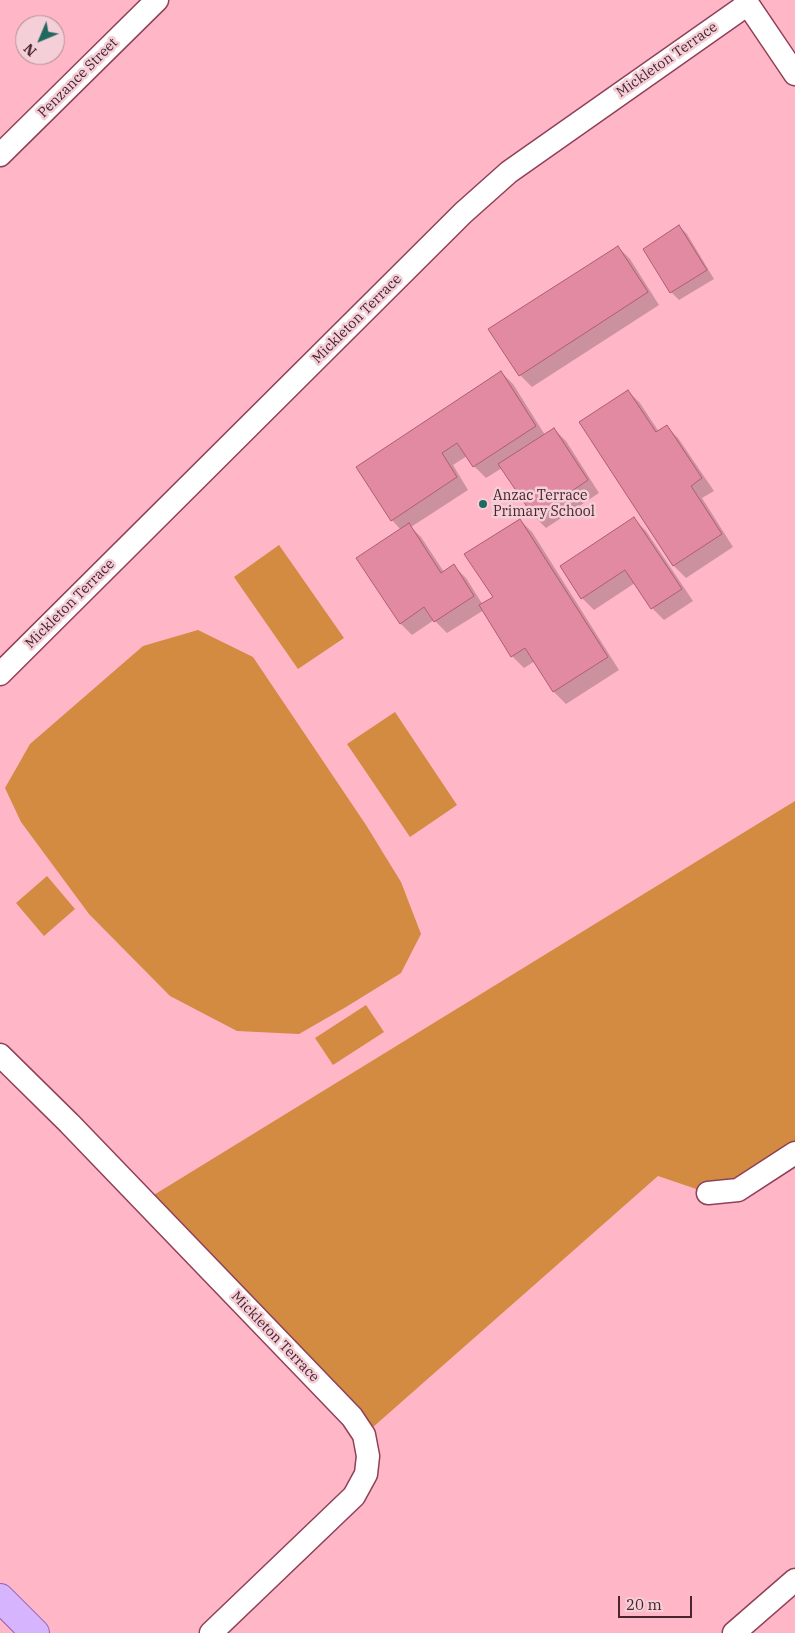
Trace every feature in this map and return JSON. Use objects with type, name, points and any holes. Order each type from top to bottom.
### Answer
[{"type":"main road","points":[[0,1598],[35,1633]]},
{"type":"street","name":"Penzance Street","points":[[0,155],[157,0]]},
{"type":"street","points":[[747,2],[795,74]]},
{"type":"street","name":"Mickleton Terrace","points":[[0,674],[470,207],[509,172],[747,2]]},
{"type":"street","name":"Mickleton Terrace","points":[[0,1055],[69,1123],[346,1410],[364,1434],[368,1456],[366,1474],[354,1496],[211,1633]]},
{"type":"street","points":[[708,1193],[738,1190],[795,1153]]},
{"type":"street","points":[[734,1633],[795,1580]]},
{"type":"shaded area","points":[[279,545],[344,638],[298,669],[234,577]]},
{"type":"shaded area","points":[[198,630],[253,657],[366,825],[401,882],[421,934],[401,973],[299,1034],[237,1031],[170,996],[89,914],[21,822],[5,788],[30,744],[143,646]]},
{"type":"shaded area","points":[[395,712],[457,805],[410,837],[347,744]]},
{"type":"shaded area","points":[[795,801],[795,1153],[708,1193],[658,1176],[364,1435],[144,1201]]},
{"type":"shaded area","points":[[47,876],[75,909],[44,936],[16,903]]},
{"type":"shaded area","points":[[366,1005],[384,1032],[333,1065],[315,1038]]},
{"type":"building","points":[[679,225],[707,270],[670,293],[643,249]]},
{"type":"building","points":[[618,246],[648,292],[519,376],[488,329]]},
{"type":"building","points":[[501,371],[536,426],[473,467],[457,443],[442,453],[457,477],[391,521],[356,467]]},
{"type":"building","points":[[628,390],[656,432],[667,425],[702,478],[691,486],[722,534],[673,566],[579,422]]},
{"type":"building","points":[[554,428],[588,480],[534,517],[498,464]]},
{"type":"building","points":[[634,517],[682,589],[651,609],[625,570],[581,599],[560,566]]},
{"type":"building","points":[[520,519],[608,657],[553,692],[525,648],[511,657],[479,605],[493,597],[464,554]]},
{"type":"building","points":[[409,523],[441,573],[454,564],[474,596],[434,622],[424,607],[400,624],[356,558]]},
{"type":"place","name":"Anzac Terrace Primary School","points":[[483,504]]}]
